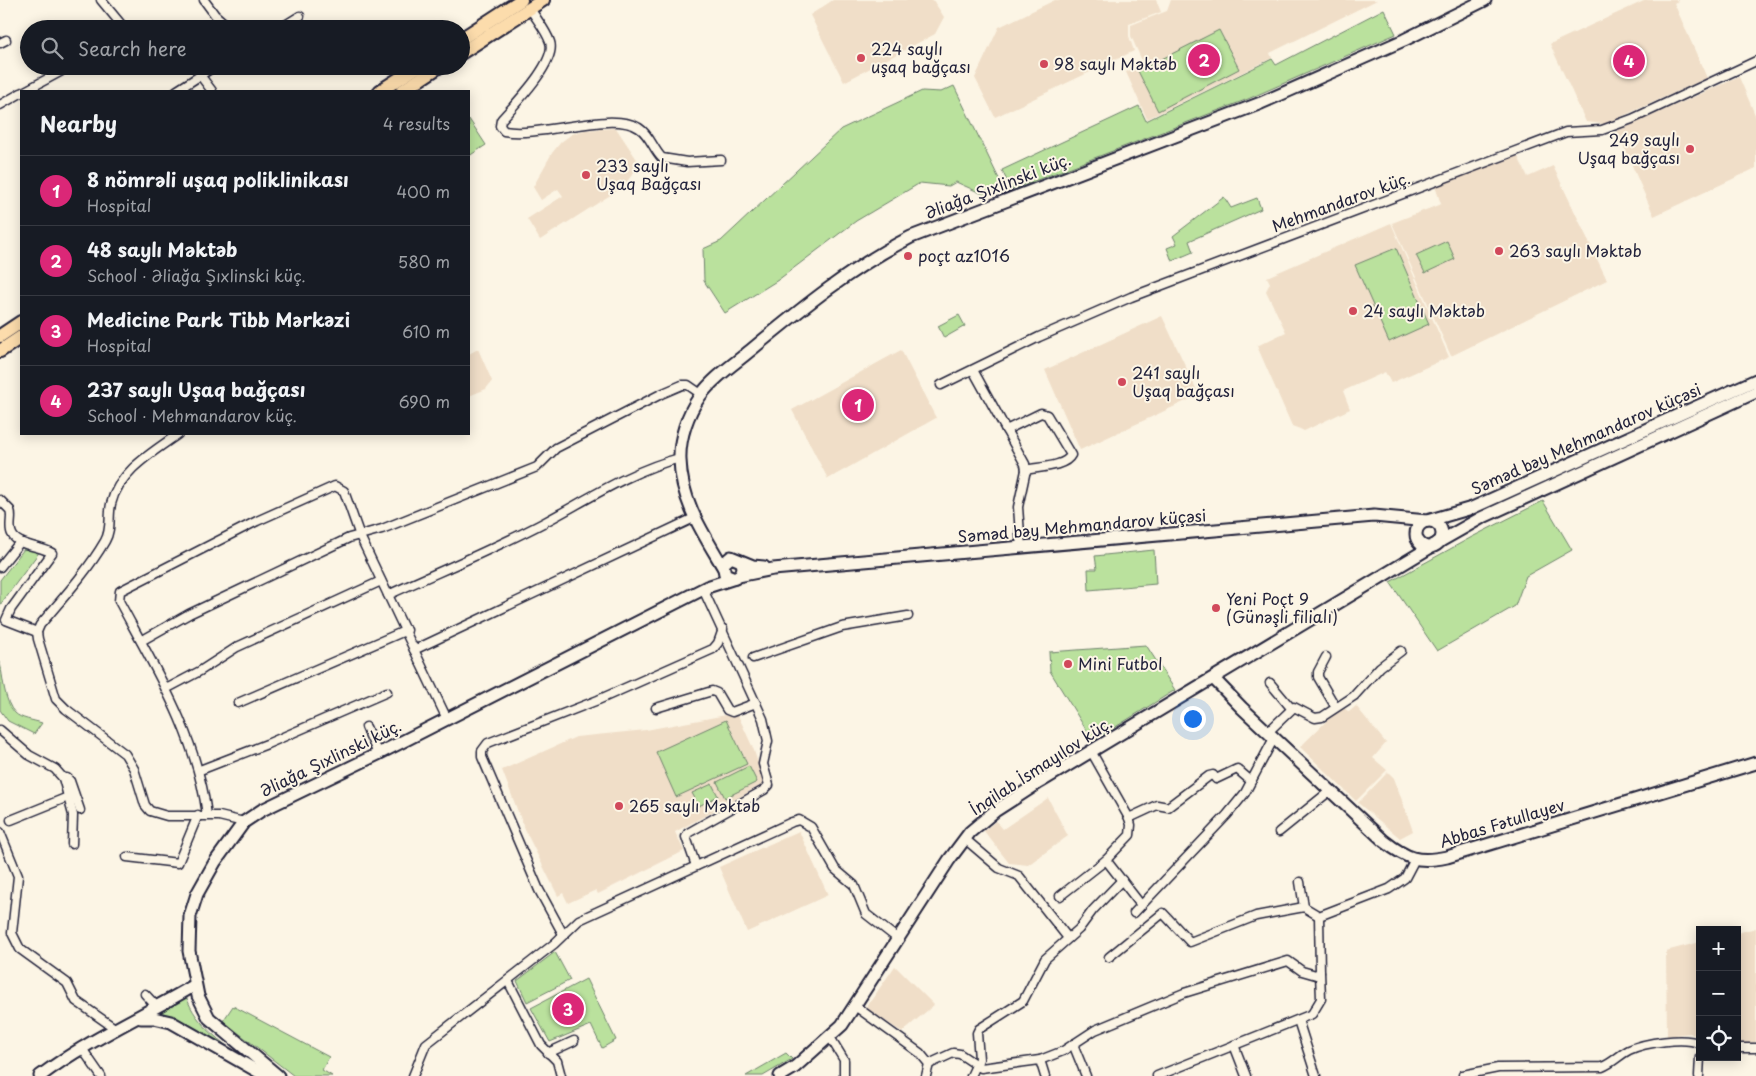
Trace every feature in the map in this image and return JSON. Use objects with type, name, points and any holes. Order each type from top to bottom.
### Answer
[{"type":"main road","points":[[470,34],[526,4],[543,0]]},
{"type":"main road","name":"Əliağa Şıxlinski küç.","points":[[723,568],[694,518],[684,488],[680,458],[686,426],[701,394],[741,358],[828,289],[857,268],[895,246],[944,224],[1260,103],[1404,40],[1485,0]]},
{"type":"main road","points":[[470,46],[526,4]]},
{"type":"main road","points":[[382,90],[405,75]]},
{"type":"main road","points":[[404,90],[426,75]]},
{"type":"main road","points":[[0,336],[20,323]]},
{"type":"main road","points":[[0,351],[20,338]]},
{"type":"main road","name":"Səməd bəy Mehmandarov küçəsi","points":[[774,569],[1393,516],[1427,521],[1472,508],[1756,380]]},
{"type":"main road","name":"Səməd bəy Mehmandarov küçəsi","points":[[1398,568],[1480,518],[1756,392]]},
{"type":"main road","points":[[1393,516],[1409,526],[1416,537],[1425,546],[1436,544],[1441,536],[1440,528],[1435,522],[1427,521],[1419,525],[1416,537],[1414,550],[1398,568]]},
{"type":"main road","points":[[709,543],[753,566],[774,569]]},
{"type":"main road","points":[[705,588],[723,568],[728,558],[738,559]]},
{"type":"main road","points":[[736,577],[743,568],[738,559]]},
{"type":"main road","points":[[723,568],[728,576],[736,577]]},
{"type":"main road","name":"İnqilab İsmayılov küç.","points":[[780,1076],[842,1026],[965,839],[977,825],[1092,751],[1398,568]]},
{"type":"main road","points":[[705,588],[736,577],[774,569]]},
{"type":"main road","name":"Əliağa Şıxlinski küç.","points":[[278,1076],[209,1018],[200,1004],[189,944],[190,916],[194,902],[212,868],[244,822],[262,810],[378,754],[705,588]]},
{"type":"main road","points":[[1214,678],[1271,735],[1384,841],[1402,854],[1414,859]]},
{"type":"main road","name":"Abbas Fətullayev","points":[[1414,859],[1424,861],[1447,857],[1756,763]]},
{"type":"main road","points":[[40,1076],[81,1048],[139,1018],[195,985]]},
{"type":"main road","points":[[139,1018],[154,1018],[171,1022],[266,1076]]},
{"type":"street","points":[[101,0],[117,20]]},
{"type":"street","points":[[204,0],[221,20]]},
{"type":"street","points":[[526,4],[550,42],[550,52],[532,84],[501,120],[500,126],[504,131],[550,131],[585,124],[630,123],[643,131],[657,153],[669,160],[687,162],[721,160]]},
{"type":"street","points":[[294,20],[300,16]]},
{"type":"street","name":"Mehmandarov küç.","points":[[941,385],[1039,337],[1131,297],[1566,132],[1602,130],[1632,119],[1756,61]]},
{"type":"street","points":[[27,90],[54,75]]},
{"type":"street","points":[[178,90],[200,75],[211,90]]},
{"type":"street","points":[[0,105],[20,94]]},
{"type":"street","points":[[973,370],[1026,470],[1018,507],[1021,548]]},
{"type":"street","points":[[141,641],[189,614],[349,538],[360,536],[537,466],[545,462],[556,448],[682,385],[688,385],[701,394]]},
{"type":"street","points":[[1006,430],[1040,413],[1046,415],[1071,456],[1062,462],[1026,470]]},
{"type":"street","points":[[177,435],[127,474],[112,503],[110,529],[106,539],[76,585],[40,625],[37,632],[56,698],[66,709],[125,754],[134,769],[145,805],[150,811],[159,815],[207,815],[244,822]]},
{"type":"street","points":[[388,595],[544,523],[605,489],[668,461],[680,458]]},
{"type":"street","points":[[207,815],[200,770],[183,724],[120,601],[120,591],[257,520],[335,486],[344,491],[360,536],[407,630],[414,650],[447,719]]},
{"type":"street","points":[[0,500],[10,510],[11,533],[20,542],[41,547],[52,553],[11,609],[6,620],[37,632]]},
{"type":"street","points":[[414,650],[694,518]]},
{"type":"street","points":[[0,567],[20,542]]},
{"type":"street","points":[[166,689],[200,671],[237,647],[381,581]]},
{"type":"street","points":[[696,866],[686,837],[688,833],[764,790],[769,785],[763,764],[768,741],[763,719],[705,588]]},
{"type":"street","points":[[753,658],[842,626],[908,616]]},
{"type":"street","points":[[563,934],[520,848],[482,757],[482,751],[488,743],[598,700],[713,649],[718,643],[723,629]]},
{"type":"street","points":[[238,702],[407,630]]},
{"type":"street","points":[[1270,683],[1291,708],[1298,708],[1316,718],[1328,713],[1335,706],[1354,696],[1380,667],[1401,651]]},
{"type":"street","points":[[1326,657],[1318,672],[1318,677],[1335,706]]},
{"type":"street","points":[[656,708],[712,691],[717,693],[727,710],[732,712],[756,703]]},
{"type":"street","points":[[200,770],[267,744],[387,692]]},
{"type":"street","points":[[1134,913],[1227,815],[1251,781],[1271,735],[1291,708]]},
{"type":"street","points":[[366,727],[378,754]]},
{"type":"street","points":[[0,730],[22,750],[38,761],[55,769],[63,778],[73,815],[72,844]]},
{"type":"street","points":[[1060,896],[1106,860],[1130,835],[1131,825],[1129,818],[1092,751]]},
{"type":"street","points":[[1129,818],[1157,805],[1168,806],[1209,776],[1213,775],[1216,779],[1238,769],[1251,781]]},
{"type":"street","points":[[63,778],[67,778],[70,781],[80,810]]},
{"type":"street","points":[[1279,832],[1330,790]]},
{"type":"street","points":[[12,820],[68,796]]},
{"type":"street","points":[[126,857],[178,863],[198,815]]},
{"type":"street","points":[[413,1076],[426,1044],[589,915],[799,820],[807,823],[835,869],[854,884],[866,914],[898,939]]},
{"type":"street","points":[[0,832],[18,876],[12,933],[15,941],[27,954],[67,983],[76,1001],[116,1029]]},
{"type":"street","points":[[965,839],[999,868],[1019,876],[1068,938]]},
{"type":"street","points":[[1319,916],[1389,889],[1405,878],[1414,859]]},
{"type":"street","points":[[1106,860],[1141,905]]},
{"type":"street","points":[[971,1076],[980,1054],[977,1033],[980,1029],[1023,1002],[1039,967],[1079,929],[1093,910],[1122,880]]},
{"type":"street","points":[[1300,882],[1304,907]]},
{"type":"street","points":[[1109,957],[1163,913],[1190,942],[1256,916],[1304,907],[1319,916]]},
{"type":"street","points":[[1157,1076],[1312,1014],[1321,999],[1319,916]]},
{"type":"street","points":[[929,1064],[953,1054],[960,1054],[974,1065],[989,1068],[1040,1060],[1063,1051],[1095,1030],[1184,993],[1288,961],[1311,975],[1320,972]]},
{"type":"street","points":[[508,981],[541,1045],[557,1061],[561,1076]]},
{"type":"street","points":[[146,994],[157,1007]]},
{"type":"street","points":[[855,1006],[920,1054],[929,1064]]},
{"type":"street","points":[[1298,1020],[1316,1076]]},
{"type":"street","points":[[830,1037],[844,1060],[845,1075]]},
{"type":"street","points":[[1463,1075],[1498,1068],[1602,1067],[1611,1064],[1632,1049],[1687,1040],[1696,1043]]},
{"type":"street","points":[[548,1052],[574,1041]]},
{"type":"street","points":[[1073,1044],[1086,1076]]},
{"type":"street","points":[[1234,1045],[1246,1076]]},
{"type":"street","points":[[81,1048],[102,1076]]},
{"type":"street","points":[[1741,1048],[1756,1048]]},
{"type":"street","points":[[1040,1060],[1045,1076]]},
{"type":"street","points":[[1699,1076],[1700,1061]]},
{"type":"street","points":[[926,1076],[929,1064]]},
{"type":"shaded area","name":"224 saylı uşaq bağçası","points":[[833,0],[933,0],[944,17],[935,34],[844,82],[810,15]]},
{"type":"shaded area","name":"98 saylı Məktəb","points":[[1055,0],[1156,0],[1161,12],[1129,24],[1129,36],[1134,51],[995,117],[975,78],[999,27]]},
{"type":"shaded area","points":[[1171,0],[1377,0],[1270,53],[1272,58],[1147,119],[1126,72],[1143,63],[1131,36],[1131,25],[1167,11]]},
{"type":"shaded area","points":[[1646,0],[1680,0],[1674,3],[1707,78],[1605,124],[1586,122],[1550,44]]},
{"type":"shaded area","name":"249 saylı Uşaq bağçası","points":[[1739,77],[1756,117],[1756,168],[1654,216],[1617,131]]},
{"type":"shaded area","name":"233 saylı Uşaq Bağçası","points":[[616,128],[640,164],[623,187],[540,240],[527,219],[563,196],[558,189],[541,200],[533,187],[552,153],[561,142],[572,134],[585,130]]},
{"type":"shaded area","name":"263 saylı Məktəb","points":[[1517,155],[1528,177],[1553,166],[1607,280],[1451,356],[1392,223],[1441,204],[1435,186]]},
{"type":"shaded area","name":"24 saylı Məktəb","points":[[1391,223],[1449,357],[1391,383],[1385,372],[1343,391],[1350,409],[1304,431],[1292,426],[1257,346],[1286,332],[1266,291],[1270,283],[1267,277]]},
{"type":"shaded area","name":"241 saylı Uşaq bağçası","points":[[1162,316],[1199,395],[1080,450],[1045,370]]},
{"type":"shaded area","points":[[478,349],[492,381],[486,389],[470,396],[470,353]]},
{"type":"shaded area","points":[[901,350],[936,418],[828,479],[792,410]]},
{"type":"shaded area","points":[[1342,706],[1349,712],[1356,706],[1386,743],[1373,758],[1387,770],[1356,801],[1300,747]]},
{"type":"shaded area","name":"265 saylı Məktəb","points":[[737,713],[753,748],[765,783],[675,832],[684,851],[598,894],[596,890],[568,903],[563,893],[558,896],[525,830],[502,770],[576,737],[646,730]]},
{"type":"shaded area","points":[[1388,772],[1394,778],[1413,831],[1400,838],[1358,803]]},
{"type":"shaded area","points":[[1048,798],[1068,836],[1028,865],[1009,863],[984,831],[996,821],[1003,829]]},
{"type":"shaded area","points":[[799,831],[828,895],[747,932],[719,867]]},
{"type":"shaded area","points":[[1756,928],[1756,1042],[1741,1044],[1741,971],[1741,932]]},
{"type":"shaded area","points":[[1696,943],[1696,1036],[1690,1033],[1667,1036],[1666,951]]},
{"type":"shaded area","points":[[895,966],[934,1005],[902,1032],[866,1008]]},
{"type":"green space","points":[[1384,9],[1396,34],[1248,99],[1011,190],[1002,170],[1139,106],[1146,121],[1272,59],[1276,65]]},
{"type":"green space","points":[[1219,30],[1239,69],[1158,111],[1138,71]]},
{"type":"green space","points":[[954,86],[1002,185],[985,195],[956,182],[949,186],[920,183],[856,221],[778,280],[725,313],[704,281],[703,249],[721,241],[841,129],[922,91],[941,92]]},
{"type":"green space","points":[[470,121],[486,145],[470,155]]},
{"type":"green space","points":[[1224,197],[1231,208],[1257,198],[1261,209],[1189,241],[1193,252],[1172,261],[1167,248],[1177,244],[1173,236]]},
{"type":"green space","points":[[1447,241],[1455,259],[1425,273],[1416,255]]},
{"type":"green space","points":[[1396,248],[1429,324],[1389,342],[1355,265]]},
{"type":"green space","points":[[959,315],[965,326],[944,338],[938,326]]},
{"type":"green space","points":[[1543,501],[1572,550],[1526,576],[1515,606],[1437,651],[1390,582]]},
{"type":"green space","points":[[24,549],[40,551],[0,605],[0,580]]},
{"type":"green space","points":[[1154,550],[1156,584],[1089,590],[1088,569],[1097,569],[1095,556]]},
{"type":"green space","points":[[1146,645],[1175,690],[1093,741],[1050,671],[1049,652]]},
{"type":"green space","points":[[0,662],[4,689],[11,708],[20,717],[42,723],[34,734],[8,721],[0,710]]},
{"type":"green space","points":[[726,720],[747,764],[676,797],[656,752]]},
{"type":"green space","points":[[749,766],[757,782],[725,798],[717,782]]},
{"type":"green space","points":[[712,784],[718,796],[699,806],[692,793]]},
{"type":"green space","points":[[555,952],[570,980],[527,1002],[517,981]]},
{"type":"green space","points":[[586,979],[616,1040],[602,1048],[591,1025],[550,1042],[531,1008]]},
{"type":"green space","points":[[186,996],[191,1007],[204,1025],[220,1041],[248,1063],[156,1014]]},
{"type":"green space","points":[[233,1006],[329,1057],[322,1070],[332,1076],[294,1076],[223,1021]]},
{"type":"green space","points":[[786,1053],[792,1059],[763,1076],[746,1076]]},
{"type":"place","name":"224 saylı uşaq bağçası","points":[[861,58]]},
{"type":"place","name":"48 saylı Məktəb","points":[[1204,60]]},
{"type":"place","name":"237 saylı Uşaq bağçası","points":[[1629,61]]},
{"type":"place","name":"98 saylı Məktəb","points":[[1044,64]]},
{"type":"place","name":"249 saylı Uşaq bağçası","points":[[1690,149]]},
{"type":"place","name":"233 saylı Uşaq Bağçası","points":[[586,175]]},
{"type":"place","name":"263 saylı Məktəb","points":[[1499,251]]},
{"type":"place","name":"poçt az1016","points":[[908,256]]},
{"type":"place","name":"24 saylı Məktəb","points":[[1353,311]]},
{"type":"place","name":"241 saylı Uşaq bağçası","points":[[1122,382]]},
{"type":"place","name":"8 nömrəli uşaq poliklinikası","points":[[858,405]]},
{"type":"place","name":"Yeni Poçt 9 (Günəşli filialı)","points":[[1216,608]]},
{"type":"place","name":"Mini Futbol","points":[[1068,664]]},
{"type":"place","name":"265 saylı Məktəb","points":[[619,806]]},
{"type":"place","name":"Medicine Park Tibb Mərkəzi","points":[[568,1009]]}]
